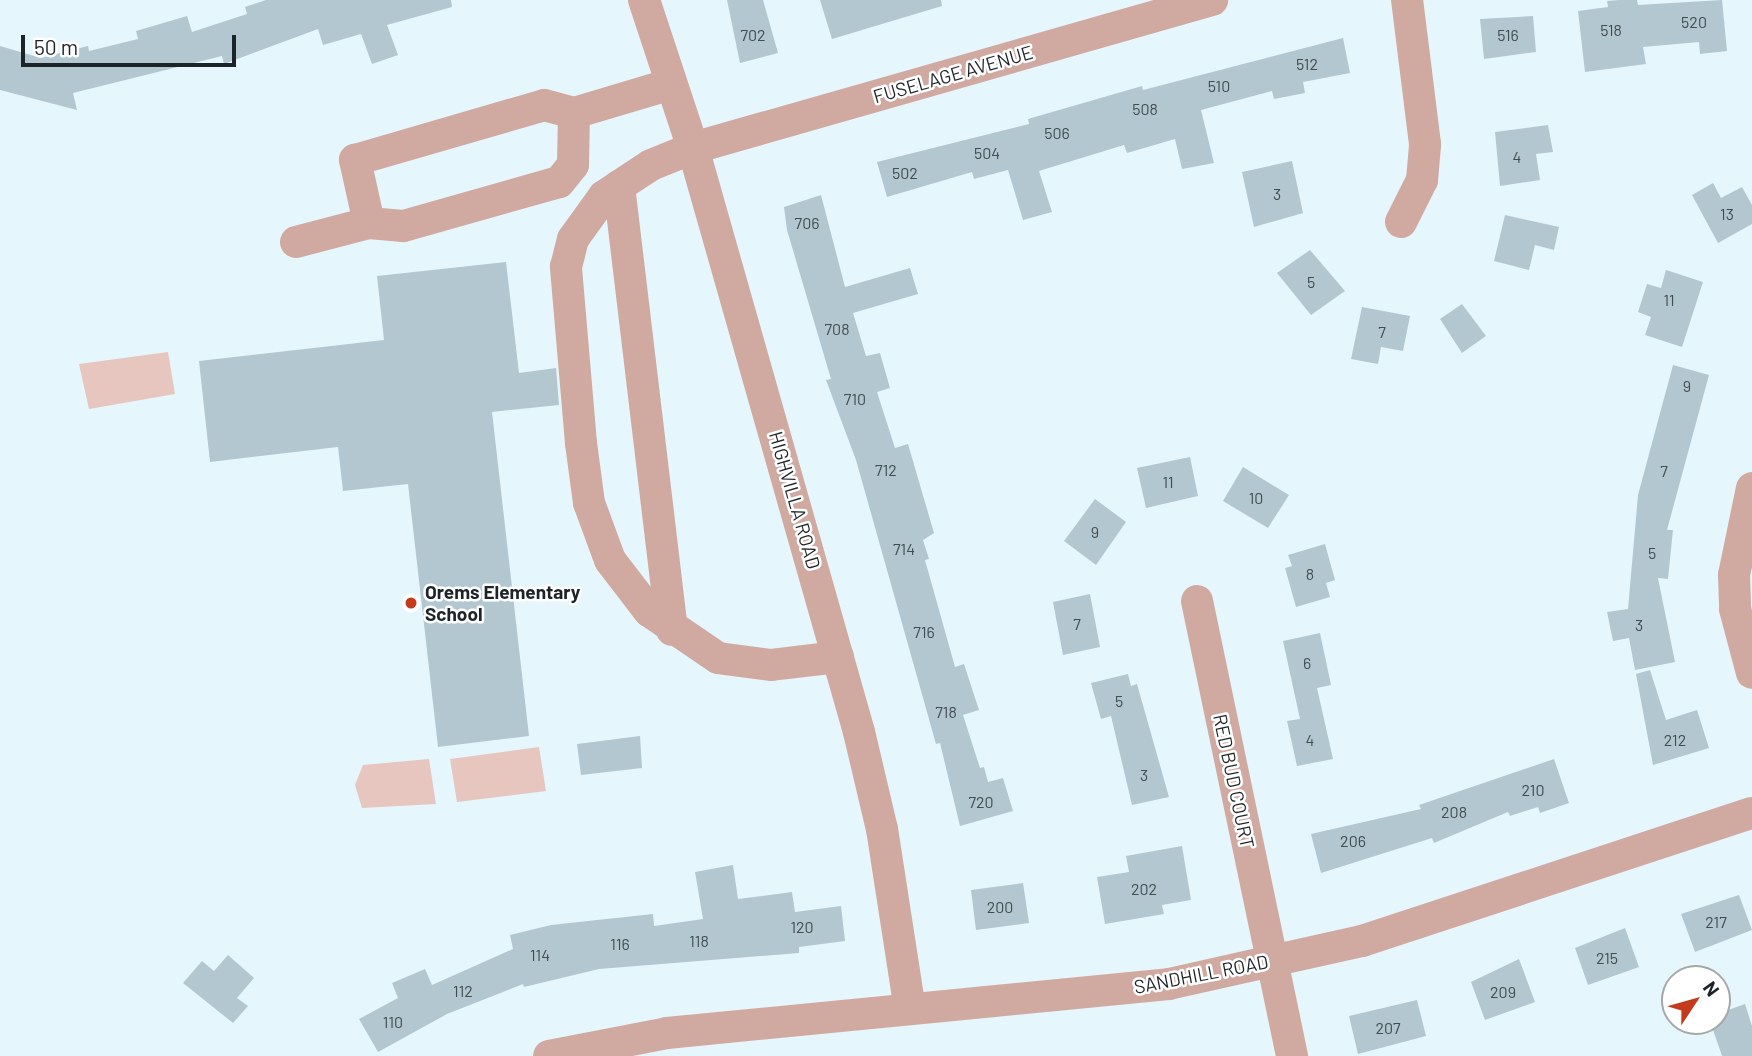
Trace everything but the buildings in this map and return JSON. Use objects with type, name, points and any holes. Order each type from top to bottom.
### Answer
[{"type":"street","name":"HIGHVILLA ROAD","points":[[644,0],[693,148],[838,657],[882,829],[910,1009]]},
{"type":"street","name":"FUSELAGE AVENUE","points":[[838,657],[744,664],[718,658],[672,630],[649,611],[610,560],[589,503],[581,443],[566,267],[573,239],[588,215],[619,186],[651,165],[693,148],[1212,0]]},
{"type":"street","points":[[1401,222],[1422,180],[1425,144],[1408,0]]},
{"type":"street","points":[[369,223],[355,160],[544,106],[574,113],[671,84]]},
{"type":"street","points":[[296,242],[369,223],[403,226],[559,182],[573,165],[574,113]]},
{"type":"street","points":[[619,186],[672,630]]},
{"type":"street","points":[[1752,488],[1734,575],[1735,609],[1752,673]]},
{"type":"street","name":"RED BUD COURT","points":[[1197,601],[1292,1056]]},
{"type":"street","name":"SANDHILL ROAD","points":[[549,1056],[667,1032],[1170,984],[1362,941],[1752,813]]},
{"type":"shaded area","points":[[168,352],[175,394],[89,409],[79,364]]},
{"type":"shaded area","points":[[539,747],[546,791],[457,802],[450,759]]},
{"type":"shaded area","points":[[429,759],[436,804],[362,808],[355,785],[363,765]]},
{"type":"place","name":"Orems Elementary School","points":[[411,603]]}]
